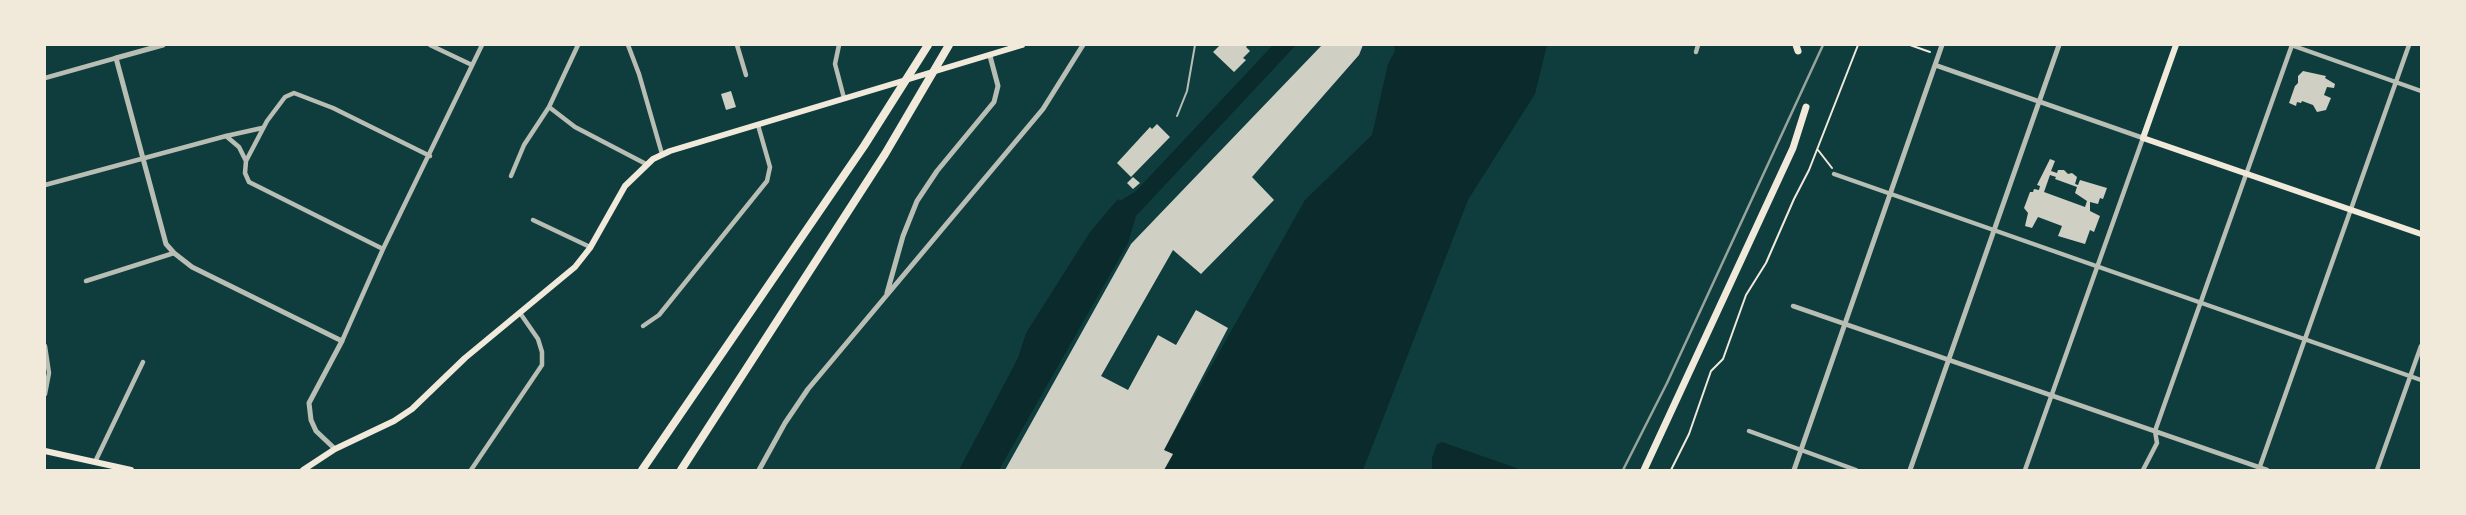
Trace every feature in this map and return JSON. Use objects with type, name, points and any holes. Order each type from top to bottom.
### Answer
[{"type":"highway","points":[[642,470],[859,154],[928,45]]},
{"type":"highway","points":[[681,470],[885,154],[949,45]]},
{"type":"highway","points":[[1644,470],[1793,148],[1806,107]]},
{"type":"main road","points":[[303,470],[335,449],[389,424],[412,409],[465,358],[575,266],[590,247],[618,196],[630,179],[646,164],[662,154],[1022,45]]},
{"type":"main road","points":[[2176,45],[2143,138],[2421,234]]},
{"type":"main road","points":[[45,451],[131,470]]},
{"type":"street","points":[[45,78],[163,45]]},
{"type":"street","points":[[430,45],[472,65]]},
{"type":"street","points":[[335,449],[316,431],[310,420],[308,403],[342,341],[383,249],[430,156],[482,45]]},
{"type":"street","points":[[511,176],[524,145],[549,107],[578,45]]},
{"type":"street","points":[[628,45],[639,74],[662,154]]},
{"type":"street","points":[[737,45],[746,75]]},
{"type":"street","points":[[839,45],[835,64],[844,98]]},
{"type":"street","points":[[759,470],[785,423],[808,389],[1043,109],[1083,45]]},
{"type":"street","points":[[1696,52],[1698,45]]},
{"type":"street","points":[[1794,470],[1942,45]]},
{"type":"street","points":[[1910,470],[2059,45]]},
{"type":"street","points":[[2143,470],[2157,443],[2155,431],[2248,174],[2292,45],[2421,91]]},
{"type":"street","points":[[2259,469],[2409,45]]},
{"type":"street","points":[[886,296],[903,236],[918,201],[937,172],[996,98],[998,86],[990,56]]},
{"type":"street","points":[[116,58],[166,244],[174,254],[192,267],[342,341]]},
{"type":"street","points":[[1935,65],[2143,138],[2025,470]]},
{"type":"street","points":[[383,249],[249,182],[245,173],[246,161],[262,128],[290,94],[301,94],[430,156]]},
{"type":"street","points":[[549,107],[575,127],[646,164]]},
{"type":"street","points":[[643,326],[659,315],[766,181],[770,166],[758,124]]},
{"type":"street","points":[[45,185],[262,128]]},
{"type":"street","points":[[226,136],[239,147],[246,161]]},
{"type":"street","points":[[1834,174],[2421,380]]},
{"type":"street","points":[[533,220],[590,247]]},
{"type":"street","points":[[86,281],[174,254]]},
{"type":"street","points":[[1793,306],[2155,431],[2259,469],[2267,470]]},
{"type":"street","points":[[470,470],[542,365],[542,351],[538,339],[520,313]]},
{"type":"street","points":[[45,346],[49,373],[45,394]]},
{"type":"street","points":[[2377,470],[2421,346]]},
{"type":"street","points":[[95,462],[143,362]]},
{"type":"street","points":[[1749,431],[1856,470]]},
{"type":"lane","points":[[1177,116],[1192,72],[1195,45]]},
{"type":"path","points":[[1671,470],[1689,434],[1711,371],[1723,359],[1746,295],[1770,257],[1794,199],[1818,150],[1858,45]]},
{"type":"path","points":[[1910,45],[1930,52]]},
{"type":"path","points":[[1818,150],[1831,166],[1834,174]]},
{"type":"water","points":[[1273,45],[1296,45],[1136,216],[1128,243],[999,470],[959,470],[1018,358],[1026,333],[1090,232],[1118,199],[1120,201],[1136,191]]},
{"type":"water","points":[[1394,45],[1547,45],[1535,94],[1468,200],[1363,470],[1164,470],[1173,455],[1164,450],[1305,200],[1372,135],[1388,64],[1395,51]]},
{"type":"water","points":[[1442,442],[1522,470],[1432,470],[1432,458],[1437,444]]},
{"type":"building","points":[[1220,45],[1248,45],[1246,47],[1250,51],[1243,58],[1246,60],[1234,72],[1213,52]]},
{"type":"building","points":[[1322,45],[1363,45],[1359,55],[1252,177],[1274,200],[1201,274],[1173,250],[1101,376],[1128,390],[1158,335],[1176,345],[1196,310],[1228,328],[1164,450],[1173,454],[1164,470],[1005,470],[1131,244]]},
{"type":"building","points":[[2303,71],[2326,76],[2325,78],[2335,84],[2334,88],[2327,87],[2324,95],[2331,98],[2326,110],[2317,112],[2313,105],[2302,101],[2301,103],[2297,102],[2296,106],[2289,103],[2295,86],[2298,83],[2298,76]]},
{"type":"building","points":[[731,91],[736,107],[726,110],[721,94]]},
{"type":"building","points":[[1157,124],[1170,137],[1131,177],[1117,163],[1150,127],[1152,129]]},
{"type":"building","points":[[2050,159],[2055,161],[2051,171],[2057,173],[2058,170],[2064,170],[2068,174],[2072,173],[2077,177],[2075,184],[2078,185],[2080,180],[2107,188],[2103,199],[2100,198],[2098,204],[2090,202],[2090,211],[2100,216],[2094,232],[2090,230],[2085,244],[2058,236],[2062,226],[2038,217],[2032,228],[2025,226],[2028,213],[2024,208],[2030,192],[2033,192],[2034,189],[2039,190],[2040,186],[2037,185]],"holes":[[[2050,175],[2056,177],[2055,179],[2077,187],[2075,193],[2087,201],[2085,207],[2044,192]]]},
{"type":"building","points":[[1133,177],[1140,183],[1133,189],[1127,183]]},
{"type":"railway","points":[[1623,470],[1667,383],[1823,45]]}]
